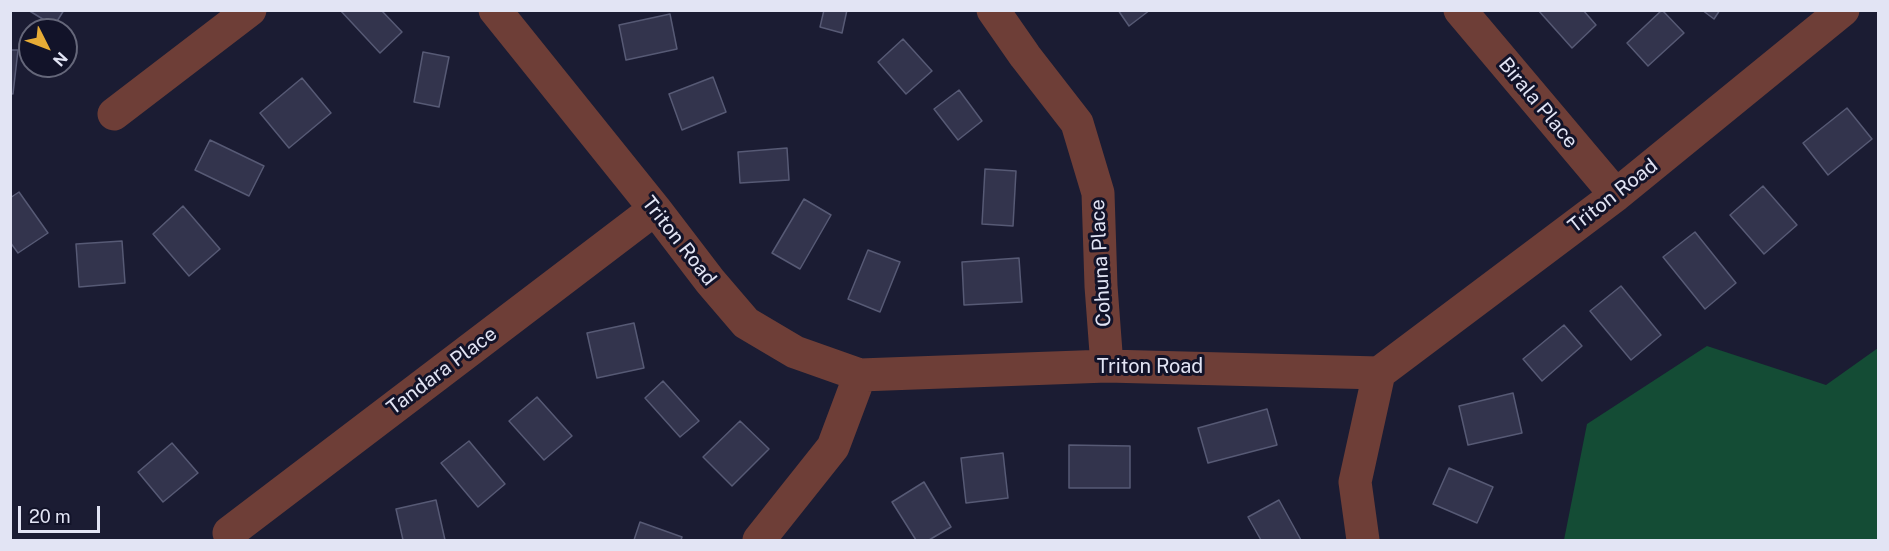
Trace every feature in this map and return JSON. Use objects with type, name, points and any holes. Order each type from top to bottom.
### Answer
[{"type":"street","points":[[114,114],[250,10]]},
{"type":"street","name":"Triton Road","points":[[495,10],[710,281],[746,323],[795,352],[860,375],[1107,366],[1379,372],[1616,195],[1843,10]]},
{"type":"street","name":"Cohuna Place","points":[[993,10],[1077,123],[1098,193],[1101,286],[1107,366]]},
{"type":"street","name":"Birala Place","points":[[1461,10],[1616,195]]},
{"type":"street","name":"Tandara Place","points":[[229,533],[655,209]]},
{"type":"street","points":[[1363,540],[1355,482],[1379,372]]},
{"type":"street","points":[[759,540],[833,447],[860,375]]},
{"type":"green space","points":[[1707,346],[1826,385],[1878,348],[1878,540],[1564,540],[1587,424]]},
{"type":"building","points":[[28,10],[64,10],[59,18],[41,18]]},
{"type":"building","points":[[340,10],[381,10],[402,32],[380,53]]},
{"type":"building","points":[[824,10],[847,10],[842,33],[820,27]]},
{"type":"building","points":[[1118,10],[1150,10],[1129,26]]},
{"type":"building","points":[[1538,10],[1583,10],[1596,25],[1572,48]]},
{"type":"building","points":[[1662,10],[1684,33],[1648,66],[1627,43]]},
{"type":"building","points":[[1702,10],[1720,10],[1714,19]]},
{"type":"building","points":[[670,14],[677,49],[626,60],[619,25]]},
{"type":"building","points":[[903,39],[932,71],[906,94],[878,62]]},
{"type":"building","points":[[10,50],[18,50],[13,94],[10,93]]},
{"type":"building","points":[[423,52],[449,57],[439,107],[414,102]]},
{"type":"building","points":[[713,77],[726,112],[682,130],[669,94]]},
{"type":"building","points":[[302,78],[331,113],[289,148],[260,113]]},
{"type":"building","points":[[959,90],[982,121],[958,140],[934,109]]},
{"type":"building","points":[[1847,108],[1872,139],[1828,175],[1803,143]]},
{"type":"building","points":[[210,140],[264,166],[249,196],[195,170]]},
{"type":"building","points":[[787,148],[789,180],[740,183],[738,152]]},
{"type":"building","points":[[985,169],[1016,171],[1013,226],[982,224]]},
{"type":"building","points":[[1763,186],[1797,225],[1764,254],[1730,215]]},
{"type":"building","points":[[19,192],[48,233],[18,253],[10,242],[10,198]]},
{"type":"building","points":[[804,199],[831,215],[800,269],[772,253]]},
{"type":"building","points":[[183,206],[220,249],[189,276],[153,234]]},
{"type":"building","points":[[1695,232],[1736,283],[1705,309],[1663,257]]},
{"type":"building","points":[[122,241],[125,283],[79,287],[76,244]]},
{"type":"building","points":[[868,250],[900,262],[880,312],[848,299]]},
{"type":"building","points":[[1019,258],[1022,302],[964,305],[962,262]]},
{"type":"building","points":[[1621,286],[1661,335],[1631,360],[1590,311]]},
{"type":"building","points":[[634,323],[644,368],[597,378],[587,333]]},
{"type":"building","points":[[1564,325],[1582,346],[1542,381],[1523,359]]},
{"type":"building","points":[[663,381],[699,421],[680,437],[645,398]]},
{"type":"building","points":[[1513,393],[1522,433],[1468,445],[1459,406]]},
{"type":"building","points":[[537,397],[572,436],[544,460],[509,421]]},
{"type":"building","points":[[1267,409],[1277,445],[1208,463],[1198,428]]},
{"type":"building","points":[[740,421],[769,449],[732,486],[703,457]]},
{"type":"building","points":[[469,441],[505,484],[478,507],[441,463]]},
{"type":"building","points":[[172,443],[198,473],[163,502],[138,472]]},
{"type":"building","points":[[1069,445],[1130,446],[1130,488],[1069,488]]},
{"type":"building","points":[[1003,453],[1008,498],[966,503],[961,458]]},
{"type":"building","points":[[1449,468],[1493,487],[1477,523],[1433,504]]},
{"type":"building","points":[[924,482],[951,527],[929,540],[916,540],[892,502]]},
{"type":"building","points":[[436,500],[445,540],[403,540],[396,509]]},
{"type":"building","points":[[1279,500],[1301,540],[1261,540],[1248,517]]},
{"type":"building","points":[[640,522],[682,537],[681,540],[634,540]]}]
